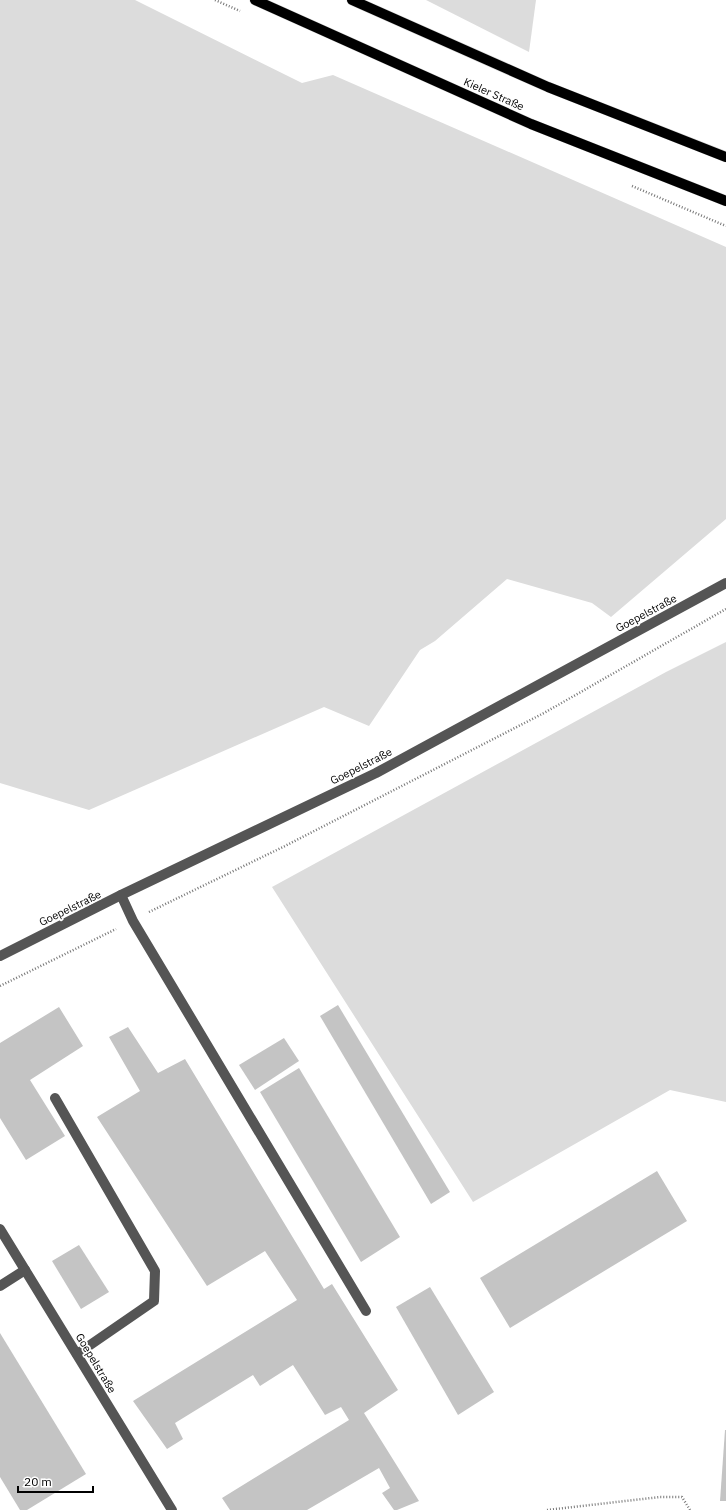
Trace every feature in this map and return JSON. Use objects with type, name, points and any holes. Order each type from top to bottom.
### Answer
[{"type":"main road","name":"Kieler Straße","points":[[255,0],[531,124],[726,202]]},
{"type":"main road","points":[[352,0],[548,88],[726,157]]},
{"type":"street","name":"Goepelstraße","points":[[0,956],[376,773],[726,584]]},
{"type":"street","points":[[121,896],[133,921],[366,1311]]},
{"type":"street","points":[[55,1098],[155,1271],[154,1301],[77,1354]]},
{"type":"street","name":"Goepelstraße","points":[[0,1229],[172,1510]]},
{"type":"street","points":[[0,1286],[25,1270]]},
{"type":"path","points":[[0,986],[285,846],[544,713],[726,609]]},
{"type":"path","points":[[547,1510],[660,1497],[682,1497],[690,1510]]},
{"type":"shaded area","points":[[0,0],[135,0],[302,83],[333,75],[726,247],[726,519],[611,617],[592,603],[507,579],[435,641],[420,650],[369,726],[324,707],[89,810],[0,783]]},
{"type":"shaded area","points":[[426,0],[536,0],[529,52]]},
{"type":"shaded area","points":[[726,642],[726,1102],[670,1090],[473,1202],[272,887],[666,672]]},
{"type":"building","points":[[338,1005],[450,1192],[431,1204],[320,1016]]},
{"type":"building","points":[[59,1007],[83,1046],[30,1080],[65,1136],[26,1160],[0,1118],[0,1043]]},
{"type":"building","points":[[128,1027],[158,1073],[185,1059],[324,1289],[332,1284],[398,1390],[364,1413],[419,1501],[394,1510],[382,1493],[390,1488],[379,1468],[307,1510],[230,1510],[222,1498],[349,1420],[341,1407],[325,1415],[293,1365],[260,1386],[253,1375],[175,1423],[183,1439],[167,1449],[133,1401],[297,1300],[265,1251],[207,1286],[97,1117],[140,1091],[109,1037]]},
{"type":"building","points":[[284,1038],[299,1061],[255,1090],[239,1065]]},
{"type":"building","points":[[299,1068],[400,1237],[361,1262],[260,1092]]},
{"type":"building","points":[[657,1171],[687,1221],[510,1328],[480,1278]]},
{"type":"building","points":[[79,1245],[109,1292],[81,1309],[52,1261]]},
{"type":"building","points":[[430,1287],[494,1392],[458,1415],[396,1307]]},
{"type":"building","points":[[0,1333],[86,1474],[27,1510],[20,1510],[0,1477]]},
{"type":"building","points":[[725,1430],[726,1501],[720,1501]]}]
